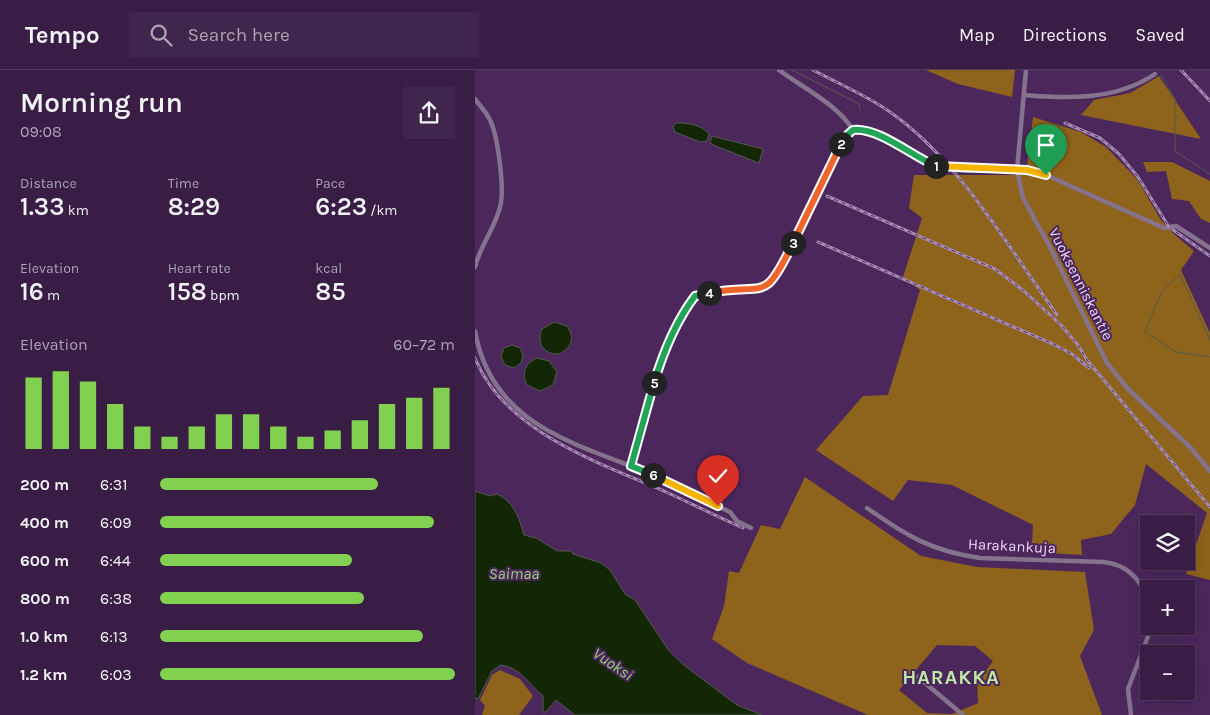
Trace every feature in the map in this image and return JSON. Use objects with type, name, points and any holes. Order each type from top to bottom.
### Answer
[{"type":"street","points":[[779,70],[809,90],[845,120],[853,130]]},
{"type":"street","name":"Vuoksenniskantie","points":[[1026,70],[1017,170],[1023,198],[1052,250],[1107,362],[1128,389],[1190,447],[1210,471]]},
{"type":"street","points":[[1024,95],[1085,96],[1112,94],[1137,86],[1155,74]]},
{"type":"street","points":[[475,98],[494,129],[502,188],[501,207],[481,246],[475,267]]},
{"type":"street","points":[[631,466],[655,380],[685,309],[695,296],[714,292],[757,290],[763,288],[775,278],[838,150],[845,137],[853,130],[867,131],[940,167],[1027,170],[1053,178],[1164,228],[1176,226],[1210,248]]},
{"type":"street","points":[[475,331],[486,370],[499,391],[515,407],[538,425],[581,447],[631,466],[730,512],[737,521],[751,528]]},
{"type":"street","name":"Harakankuja","points":[[867,508],[917,541],[961,555],[980,558],[1103,562],[1120,565],[1134,576],[1140,584]]},
{"type":"street","points":[[1131,715],[1128,689],[1149,635]]},
{"type":"street","points":[[918,677],[963,715]]},
{"type":"shaded area","points":[[926,70],[1015,70],[1012,97],[958,84]]},
{"type":"shaded area","points":[[1159,76],[1201,139],[1081,115],[1094,100],[1130,93]]},
{"type":"shaded area","points":[[1033,117],[1081,132],[1106,147],[1137,179],[1161,220],[1194,251],[1181,270],[1210,333],[1210,580],[1186,574],[1187,570],[1195,570],[1195,548],[1207,513],[1146,464],[1135,505],[1111,534],[1081,540],[1082,555],[996,550],[1032,543],[1033,525],[952,485],[908,480],[893,501],[816,450],[863,396],[888,395],[920,290],[903,277],[922,218],[909,208],[914,175],[1026,175]]},
{"type":"shaded area","points":[[1143,162],[1172,162],[1210,181],[1210,223],[1201,219],[1189,201],[1172,199],[1166,171],[1147,172]]},
{"type":"shaded area","points":[[805,477],[921,556],[977,567],[1085,572],[1094,630],[1080,656],[1102,715],[868,715],[747,663],[712,639],[724,606],[729,571],[739,573],[761,525],[780,529]],"holes":[[[937,645],[975,646],[993,661],[977,683],[978,703],[952,714],[927,713],[899,690]]]},
{"type":"shaded area","points":[[500,670],[520,679],[533,696],[519,715],[482,715],[485,706],[480,700],[492,675]]},
{"type":"water","points":[[676,123],[702,128],[709,134],[707,141],[700,142],[675,132],[673,127]]},
{"type":"water","points":[[712,136],[763,149],[759,163],[713,145],[710,143]]},
{"type":"water","points":[[554,322],[567,326],[571,335],[569,346],[559,354],[545,350],[540,339],[542,329]]},
{"type":"water","points":[[512,345],[520,348],[523,355],[521,363],[514,368],[505,365],[501,357],[504,348]]},
{"type":"water","points":[[537,358],[549,361],[557,372],[553,385],[540,391],[527,385],[524,376],[527,366]]},
{"type":"water","points":[[475,491],[490,496],[497,494],[508,502],[518,517],[524,535],[536,538],[557,551],[571,551],[573,554],[601,563],[610,570],[625,594],[635,600],[669,651],[685,666],[737,705],[762,715],[575,715],[556,700],[546,712],[543,712],[543,696],[520,673],[501,665],[492,671],[478,699],[475,698]]},
{"type":"waterway","points":[[792,70],[859,104],[860,110]]},
{"type":"waterway","points":[[1161,75],[1175,99],[1175,151],[1210,174]]},
{"type":"waterway","points":[[1210,340],[1180,274],[1162,291],[1145,332],[1176,352],[1210,357]]},
{"type":"railway","points":[[813,70],[862,95],[890,112],[915,131],[938,154],[981,206],[1057,315]]},
{"type":"railway","points":[[1181,70],[1210,101]]},
{"type":"railway","points":[[1065,123],[1100,138],[1119,154],[1138,177],[1169,227],[1210,256]]},
{"type":"railway","points":[[827,196],[995,269],[1024,291],[1061,325],[1078,345],[1087,360],[1210,507]]},
{"type":"railway","points":[[818,242],[1053,344],[1072,354],[1089,368]]},
{"type":"railway","points":[[475,358],[489,383],[507,406],[530,425],[555,441],[743,528]]},
{"type":"district","name":"HARAKKA","points":[[951,677]]},
{"type":"route","points":[[718,506],[631,466],[655,380],[664,354],[685,309],[695,296],[714,292],[757,290],[771,283],[775,278],[845,137],[853,130],[867,131],[940,167],[1012,171],[1027,170],[1046,175]]},
{"type":"water label","name":"Saimaa","points":[[514,573]]},
{"type":"water label","name":"Vuoksi","points":[[613,664]]}]
